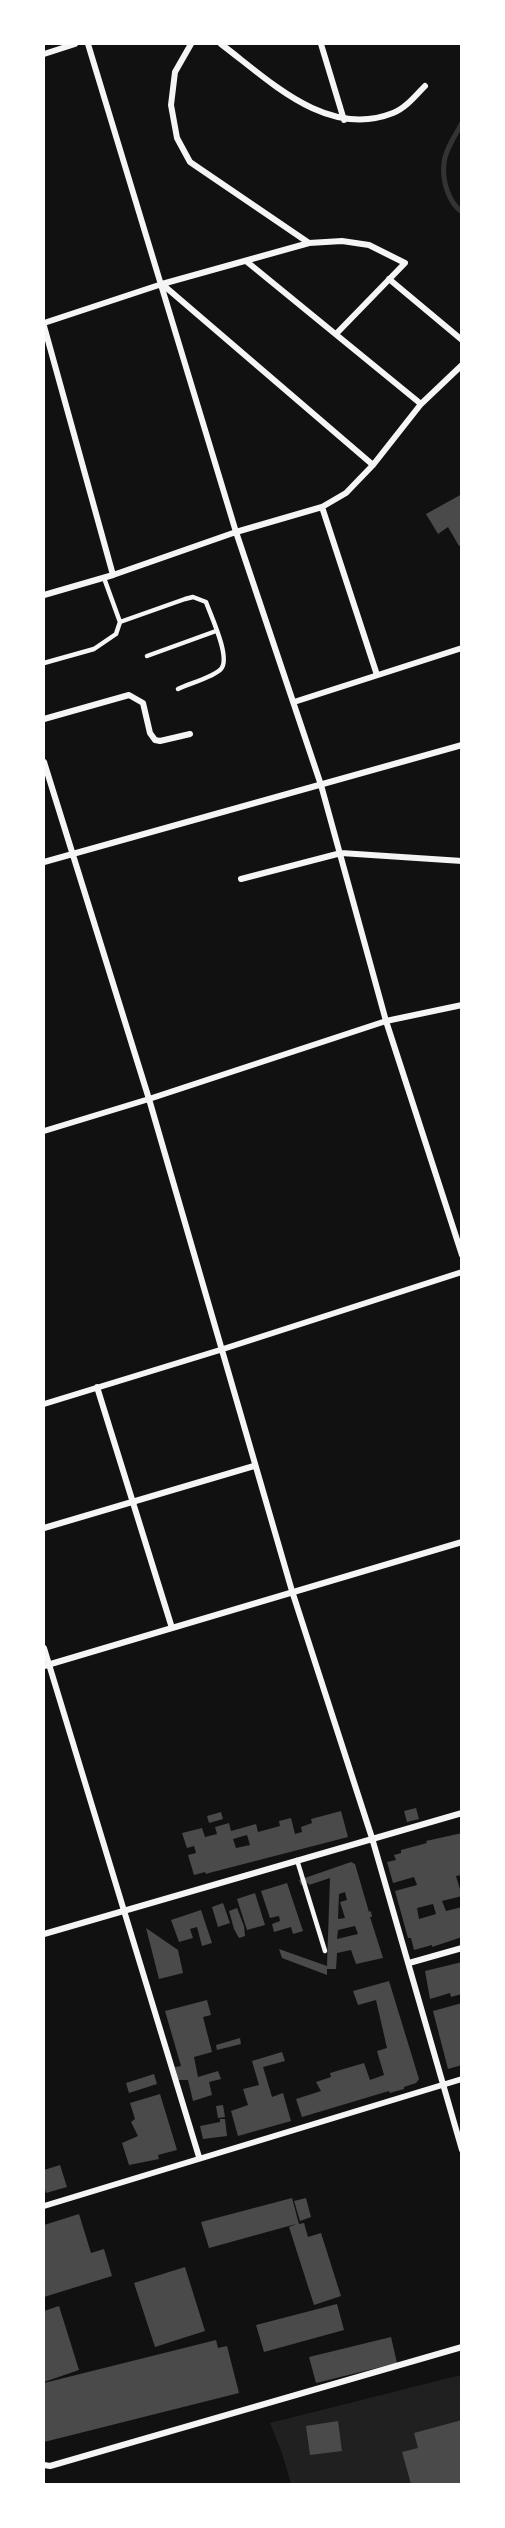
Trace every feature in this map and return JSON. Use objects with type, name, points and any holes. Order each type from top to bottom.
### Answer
[{"type":"street","points":[[44,54],[75,44]]},
{"type":"street","points":[[88,44],[236,532],[321,785],[386,1021],[462,1255]]},
{"type":"street","points":[[191,44],[175,72],[171,105],[177,138],[190,162],[309,243]]},
{"type":"street","points":[[221,44],[309,107],[344,120],[363,120],[395,113],[409,103],[425,86]]},
{"type":"street","points":[[321,44],[344,120]]},
{"type":"street","points":[[113,575],[44,325],[162,284],[309,243],[342,242],[369,245],[405,262],[336,334]]},
{"type":"street","points":[[246,261],[422,404]]},
{"type":"street","points":[[389,279],[462,340]]},
{"type":"street","points":[[162,284],[373,465]]},
{"type":"street","points":[[44,595],[104,578],[236,532],[322,507],[346,493],[373,465],[422,404],[462,365]]},
{"type":"street","points":[[322,507],[377,675]]},
{"type":"street","points":[[294,702],[462,648]]},
{"type":"street","points":[[44,719],[129,695],[143,704],[154,740],[160,741],[190,735]]},
{"type":"street","points":[[44,862],[462,745]]},
{"type":"street","points":[[44,762],[149,1100],[291,1591],[372,1838],[462,2150]]},
{"type":"street","points":[[241,879],[341,853],[462,861]]},
{"type":"street","points":[[44,1131],[149,1100],[386,1021],[462,1005]]},
{"type":"street","points":[[44,1404],[462,1272]]},
{"type":"street","points":[[97,1388],[172,1628]]},
{"type":"street","points":[[44,1528],[254,1466]]},
{"type":"street","points":[[46,1665],[462,1542]]},
{"type":"street","points":[[44,1648],[46,1665],[199,2157]]},
{"type":"street","points":[[44,1934],[462,1814]]},
{"type":"street","points":[[409,1963],[462,1948]]},
{"type":"street","points":[[44,2206],[199,2157],[462,2079]]},
{"type":"street","points":[[44,2465],[61,2463],[462,2347]]},
{"type":"lane","points":[[44,663],[94,648],[116,634],[120,622],[104,578]]},
{"type":"lane","points":[[120,622],[193,597],[206,602],[225,660],[223,668],[178,689]]},
{"type":"lane","points":[[147,656],[216,631]]},
{"type":"lane","points":[[297,1860],[325,1951]]},
{"type":"shaded area","points":[[461,2375],[461,2484],[291,2484],[270,2423]]},
{"type":"building","points":[[462,494],[462,544],[459,546],[448,527],[438,534],[426,514]]},
{"type":"building","points":[[416,1808],[419,1819],[407,1822],[404,1811]]},
{"type":"building","points":[[341,1811],[348,1837],[206,1874],[205,1872],[194,1875],[188,1855],[196,1853],[194,1846],[187,1848],[182,1833],[202,1828],[205,1837],[217,1834],[215,1827],[229,1823],[231,1831],[256,1824],[258,1832],[280,1826],[279,1821],[291,1818],[295,1834],[302,1832],[301,1827],[312,1823],[311,1819]],"holes":[[[247,1835],[250,1845],[236,1848],[233,1839]]]},
{"type":"building","points":[[221,1812],[223,1819],[209,1823],[207,1816]]},
{"type":"building","points":[[462,1833],[462,1875],[456,1876],[462,1896],[442,1901],[446,1911],[462,1907],[462,1937],[432,1947],[432,1945],[414,1950],[411,1938],[408,1938],[395,1891],[417,1885],[414,1877],[393,1883],[387,1862],[396,1860],[394,1855],[401,1853],[401,1850],[427,1843],[426,1841]],"holes":[[[433,1904],[436,1914],[419,1919],[417,1908]]]},
{"type":"building","points":[[351,1862],[355,1864],[369,1912],[371,1911],[372,1917],[370,1917],[383,1958],[356,1964],[351,1950],[337,1953],[336,1969],[327,1969],[327,1975],[282,1958],[279,1949],[327,1966],[330,1878],[309,1885],[308,1883],[301,1885],[299,1880]],"holes":[[[345,1892],[347,1900],[340,1902],[345,1918],[338,1919],[339,1894]],[[355,1926],[358,1934],[337,1939],[338,1930]]]},
{"type":"building","points":[[287,1883],[303,1931],[293,1934],[291,1927],[274,1932],[272,1924],[280,1921],[279,1916],[270,1918],[261,1891]]},
{"type":"building","points":[[255,1893],[265,1925],[247,1930],[237,1899]]},
{"type":"building","points":[[223,1903],[230,1923],[218,1927],[212,1907]]},
{"type":"building","points":[[237,1908],[245,1936],[239,1938],[229,1911]]},
{"type":"building","points":[[201,1910],[212,1943],[202,1946],[197,1927],[190,1929],[193,1938],[179,1942],[171,1920]]},
{"type":"building","points":[[146,1928],[178,1950],[183,1973],[159,1979]]},
{"type":"building","points":[[462,1962],[462,1994],[451,1997],[450,1993],[430,1999],[425,1971]]},
{"type":"building","points":[[389,1981],[419,2079],[404,2089],[390,2093],[389,2091],[302,2117],[296,2099],[321,2091],[316,2082],[331,2077],[330,2073],[364,2063],[370,2080],[384,2075],[377,2051],[387,2048],[376,2000],[358,2005],[353,1991]]},
{"type":"building","points":[[207,2000],[211,2015],[203,2017],[212,2052],[194,2057],[198,2077],[218,2071],[221,2079],[209,2082],[212,2095],[193,2101],[188,2080],[178,2080],[175,2067],[181,2066],[165,2011]]},
{"type":"building","points":[[462,2003],[462,2065],[448,2069],[433,2011]]},
{"type":"building","points":[[240,2038],[241,2044],[217,2050],[216,2045]]},
{"type":"building","points":[[282,2052],[285,2061],[263,2067],[272,2097],[283,2093],[291,2121],[238,2136],[231,2111],[248,2105],[243,2089],[259,2085],[252,2061]]},
{"type":"building","points":[[154,2074],[157,2084],[129,2093],[126,2083]]},
{"type":"building","points":[[160,2094],[177,2150],[158,2155],[159,2159],[129,2165],[122,2143],[138,2136],[131,2122],[135,2119],[130,2103]]},
{"type":"building","points":[[223,2105],[225,2117],[218,2118],[216,2106]]},
{"type":"building","points":[[220,2119],[225,2119],[227,2136],[203,2139],[200,2126],[220,2122]]},
{"type":"building","points":[[60,2165],[67,2187],[46,2193],[44,2170]]},
{"type":"building","points":[[292,2198],[299,2224],[304,2223],[308,2237],[321,2233],[341,2296],[314,2305],[289,2227],[296,2224],[209,2248],[201,2222]]},
{"type":"building","points":[[306,2198],[311,2217],[300,2221],[294,2201]]},
{"type":"building","points":[[79,2214],[91,2253],[104,2249],[112,2276],[44,2297],[44,2225]]},
{"type":"building","points":[[185,2267],[205,2331],[155,2347],[134,2283]]},
{"type":"building","points":[[337,2304],[344,2330],[264,2352],[256,2325]]},
{"type":"building","points":[[59,2306],[79,2370],[44,2382],[44,2311]]},
{"type":"building","points":[[391,2337],[397,2363],[316,2383],[309,2357]]},
{"type":"building","points":[[216,2340],[218,2348],[227,2346],[239,2393],[44,2442],[44,2383]]},
{"type":"building","points":[[462,2420],[462,2484],[411,2484],[402,2452],[418,2448],[414,2433]]},
{"type":"building","points":[[338,2421],[342,2451],[310,2455],[306,2426]]},
{"type":"waterway","points":[[462,123],[446,153],[444,170],[445,183],[450,197],[462,212]]}]
